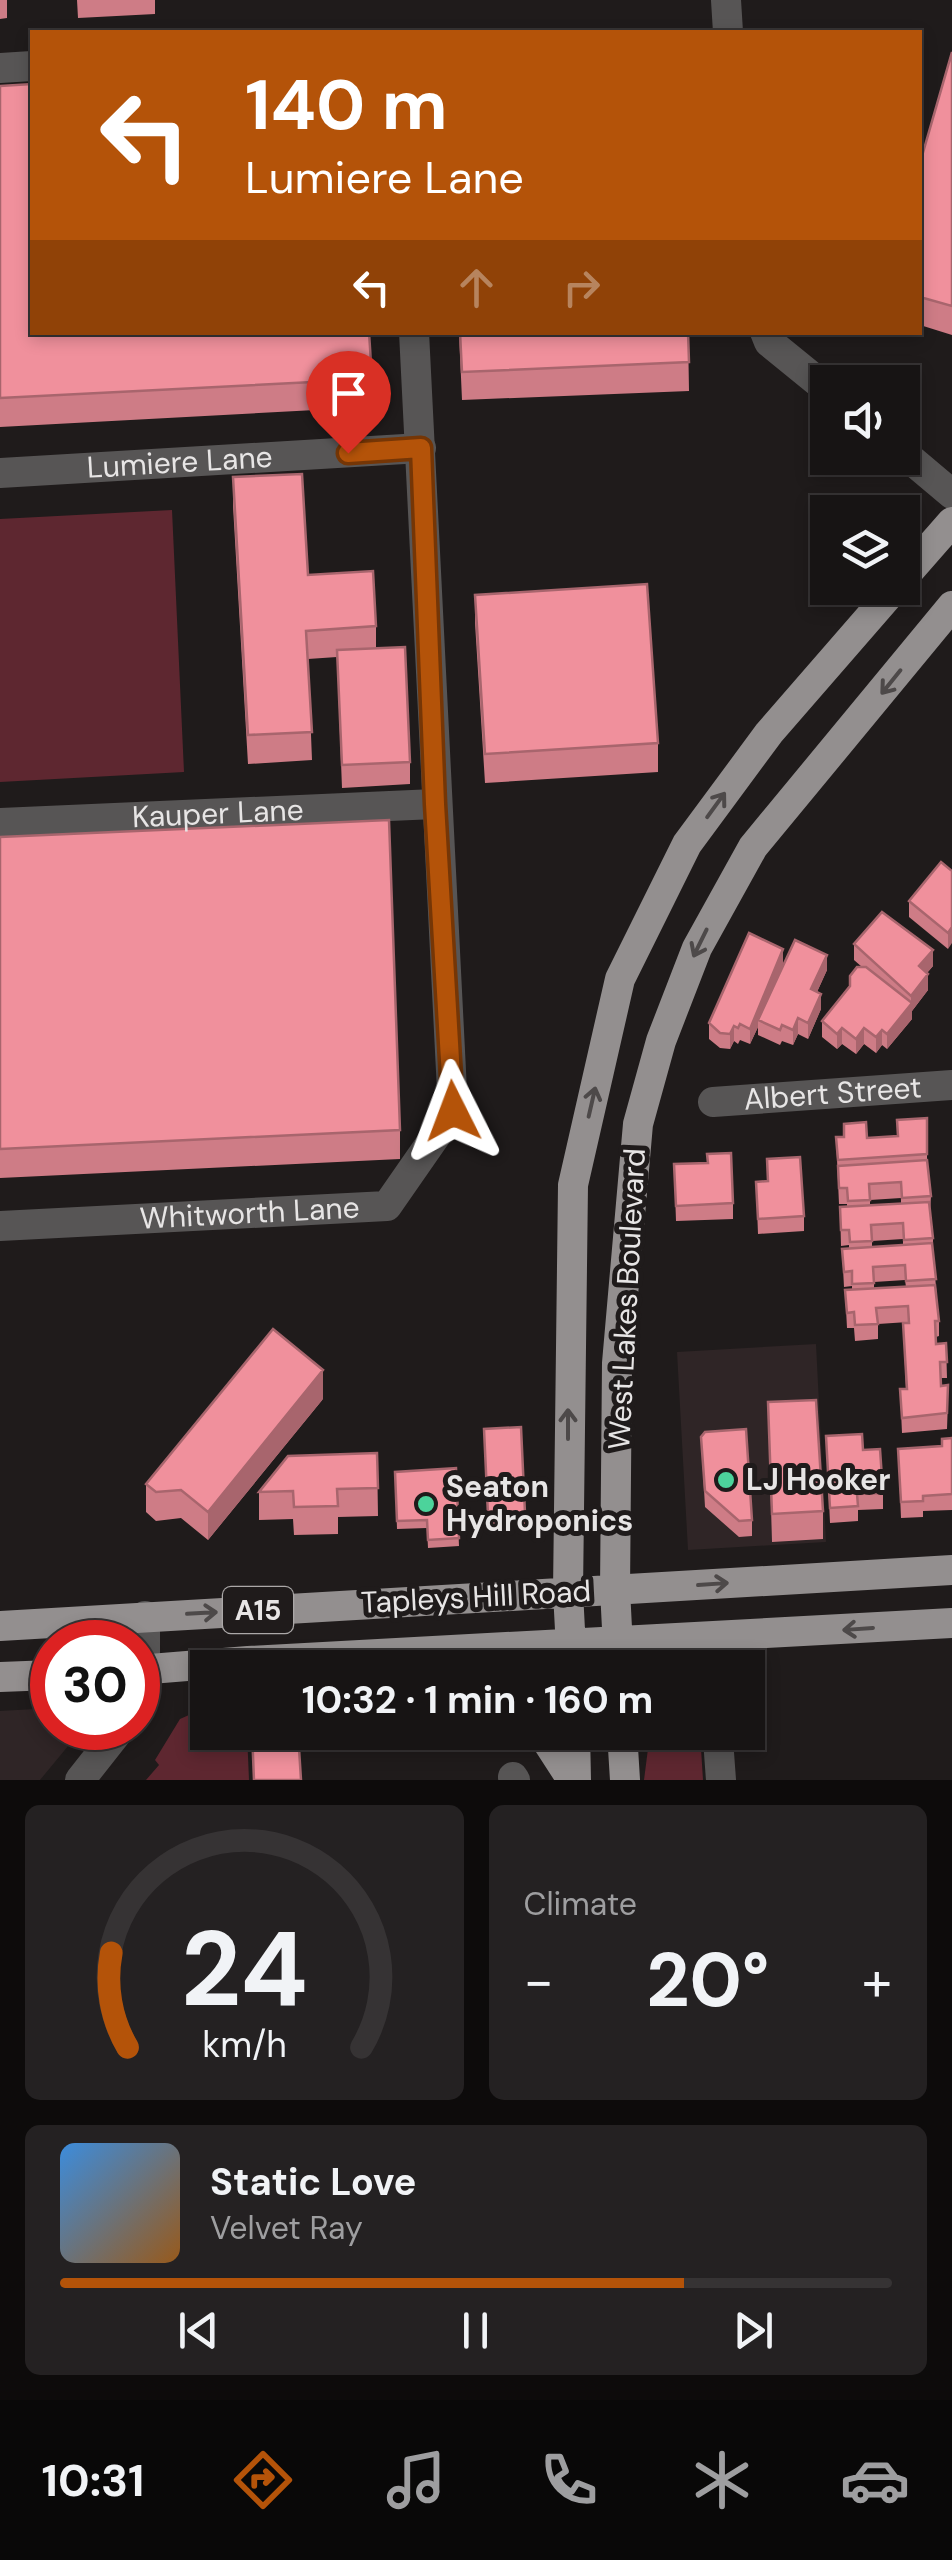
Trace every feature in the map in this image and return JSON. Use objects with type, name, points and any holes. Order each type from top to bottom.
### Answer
[{"type":"main road","points":[[920,558],[952,522]]},
{"type":"main road","name":"West Lakes Boulevard","points":[[570,1650],[573,1185],[620,979],[687,844],[769,732],[880,605]]},
{"type":"main road","name":"West Lakes Boulevard","points":[[618,1650],[617,1363],[638,1124],[661,1042],[697,948],[753,847],[952,606]]},
{"type":"main road","name":"Tapleys Hill Road","points":[[0,1626],[952,1570]]},
{"type":"main road","name":"Tapleys Hill Road","points":[[655,1650],[765,1635],[952,1623]]},
{"type":"main road","points":[[716,1650],[765,1635]]},
{"type":"main road","name":"Tapleys Hill Road","points":[[160,1668],[190,1665]]},
{"type":"main road","points":[[0,1678],[30,1676]]},
{"type":"main road","points":[[554,1750],[574,1780]]},
{"type":"main road","points":[[574,1780],[575,1750]]},
{"type":"main road","points":[[625,1750],[625,1780]]},
{"type":"street","points":[[726,0],[728,30]]},
{"type":"street","points":[[0,68],[30,66]]},
{"type":"street","name":"Whitworth Lane","points":[[0,1226],[387,1206],[453,1111],[414,335]]},
{"type":"street","points":[[766,335],[769,342],[810,375]]},
{"type":"street","name":"Lumiere Lane","points":[[0,473],[421,448]]},
{"type":"street","points":[[920,467],[952,494]]},
{"type":"street","name":"Kauper Lane","points":[[0,824],[435,804]]},
{"type":"street","name":"Albert Street","points":[[713,1102],[952,1086]]},
{"type":"street","points":[[145,1616],[145,1620]]},
{"type":"street","points":[[80,1780],[104,1750]]},
{"type":"street","points":[[719,1750],[721,1780]]},
{"type":"shaded area","points":[[172,510],[184,772],[0,782],[0,519]]},
{"type":"shaded area","points":[[816,1344],[826,1542],[688,1550],[677,1352]]},
{"type":"shaded area","points":[[30,1709],[30,1750],[65,1750],[40,1780],[0,1780],[0,1711]]},
{"type":"shaded area","points":[[190,1715],[190,1750],[248,1750],[249,1780],[146,1780],[159,1765],[155,1760],[180,1719]]},
{"type":"shaded area","points":[[648,1750],[701,1750],[703,1780],[644,1780]]},
{"type":"building","points":[[952,52],[952,306],[922,298],[922,156]]},
{"type":"building","points":[[30,84],[30,335],[369,335],[372,379],[0,398],[0,86]]},
{"type":"building","points":[[460,335],[688,335],[689,362],[462,372]]},
{"type":"building","points":[[302,474],[308,575],[373,571],[376,626],[306,631],[312,732],[248,735],[233,477]]},
{"type":"building","points":[[647,584],[658,743],[485,754],[475,595]]},
{"type":"building","points":[[405,647],[410,762],[342,765],[337,650]]},
{"type":"building","points":[[389,820],[400,1130],[0,1149],[0,837]]},
{"type":"building","points":[[941,862],[952,871],[952,927],[948,933],[909,901]]},
{"type":"building","points":[[882,912],[933,950],[919,966],[928,974],[911,996],[854,944]]},
{"type":"building","points":[[749,933],[783,949],[750,1029],[740,1024],[730,1034],[720,1033],[709,1023]]},
{"type":"building","points":[[795,940],[827,955],[811,989],[821,994],[808,1023],[798,1018],[793,1030],[782,1025],[780,1030],[758,1020]]},
{"type":"building","points":[[857,967],[866,967],[912,1003],[887,1034],[882,1030],[876,1037],[864,1028],[856,1039],[842,1028],[837,1034],[822,1021],[850,986],[850,976]]},
{"type":"building","points":[[927,1118],[927,1154],[838,1160],[836,1137],[844,1137],[844,1124],[866,1122],[867,1138],[898,1136],[897,1120]]},
{"type":"building","points":[[731,1153],[733,1203],[676,1206],[674,1164],[708,1163],[707,1154]]},
{"type":"building","points":[[800,1157],[804,1216],[758,1219],[756,1182],[768,1181],[767,1159]]},
{"type":"building","points":[[927,1160],[931,1196],[902,1198],[901,1182],[869,1184],[870,1200],[848,1201],[847,1188],[839,1188],[838,1166]]},
{"type":"building","points":[[929,1202],[933,1238],[904,1240],[903,1223],[871,1225],[872,1241],[850,1242],[849,1230],[841,1230],[840,1207]]},
{"type":"building","points":[[932,1243],[936,1279],[906,1281],[905,1265],[873,1267],[874,1283],[852,1284],[852,1271],[844,1272],[842,1249]]},
{"type":"building","points":[[935,1285],[939,1321],[935,1321],[936,1344],[946,1343],[947,1362],[940,1362],[941,1386],[948,1385],[947,1413],[902,1418],[900,1389],[907,1389],[903,1323],[909,1323],[908,1306],[876,1308],[878,1324],[855,1325],[854,1312],[847,1313],[845,1290]]},
{"type":"building","points":[[273,1329],[323,1370],[208,1512],[181,1490],[156,1492],[146,1484]]},
{"type":"building","points":[[816,1400],[823,1511],[772,1514],[768,1402]]},
{"type":"building","points":[[521,1427],[525,1513],[488,1515],[484,1429]]},
{"type":"building","name":"LJ Hooker","points":[[746,1429],[752,1520],[739,1521],[705,1491],[701,1437],[705,1432]]},
{"type":"building","points":[[862,1434],[863,1450],[880,1449],[883,1493],[857,1494],[858,1506],[830,1508],[826,1436]]},
{"type":"building","points":[[952,1438],[952,1494],[901,1502],[898,1449],[942,1446],[942,1439]]},
{"type":"building","points":[[377,1453],[378,1488],[337,1489],[338,1506],[294,1507],[293,1491],[259,1492],[288,1456]]},
{"type":"building","name":"Seaton Hydroponics","points":[[456,1468],[459,1538],[428,1540],[427,1520],[397,1521],[395,1472]]},
{"type":"building","points":[[253,1750],[299,1750],[301,1780],[254,1780]]},
{"type":"place","name":"LJ Hooker","points":[[726,1480]]},
{"type":"place","name":"Seaton Hydroponics","points":[[426,1504]]},
{"type":"route","points":[[348,453],[421,448],[435,804],[453,1111]]}]
